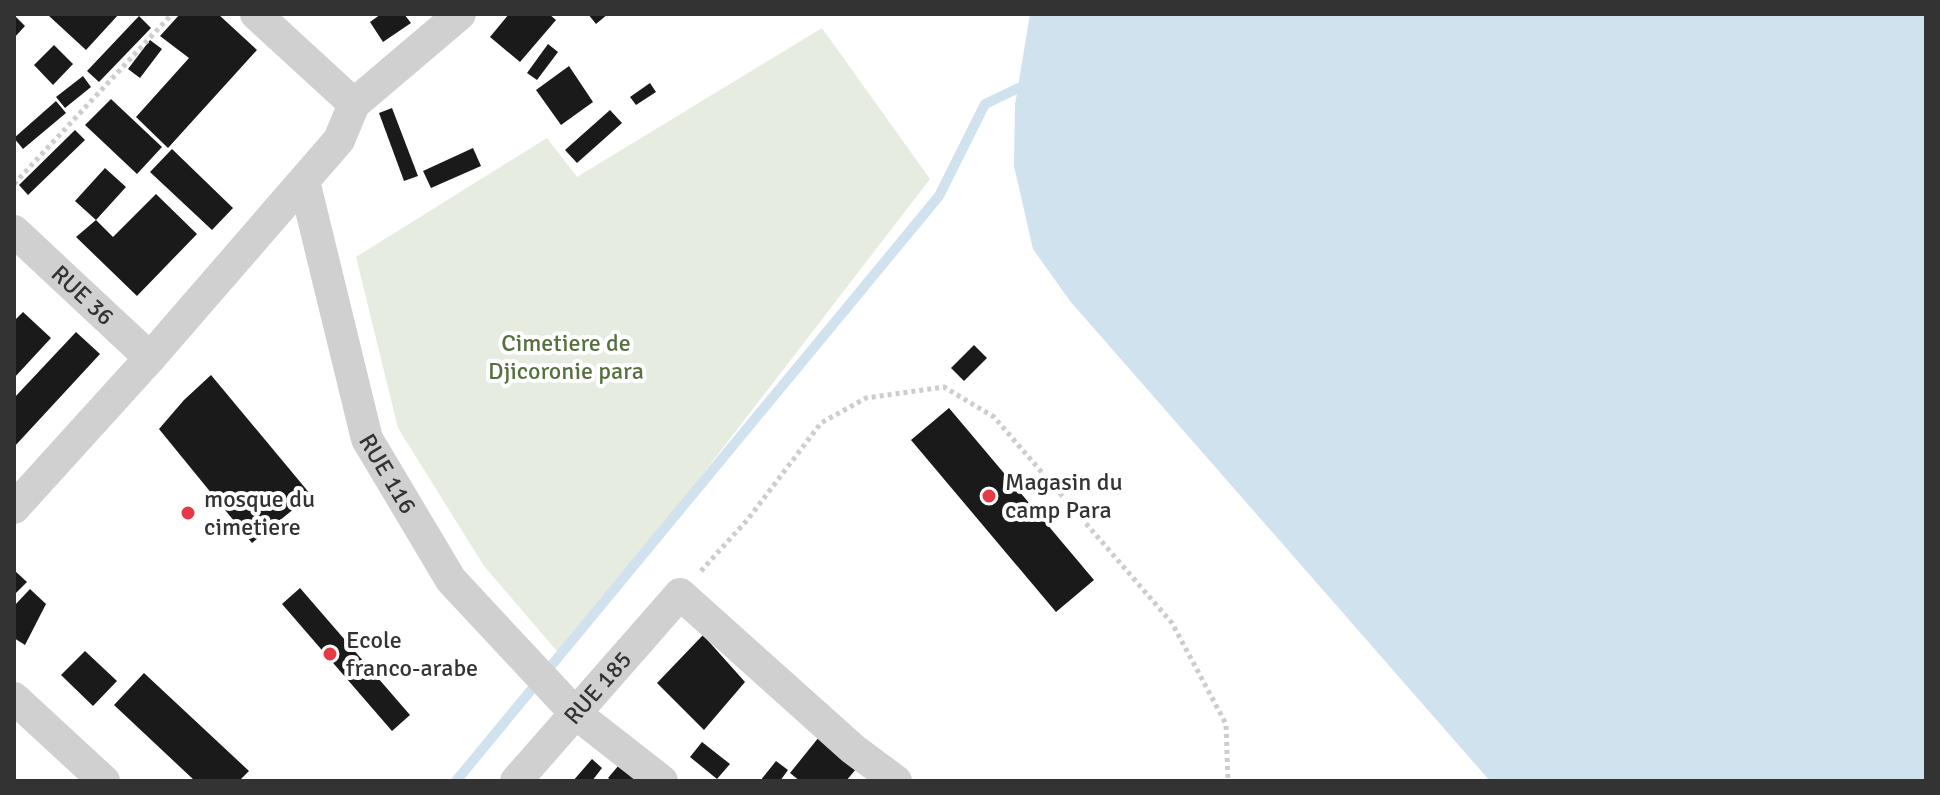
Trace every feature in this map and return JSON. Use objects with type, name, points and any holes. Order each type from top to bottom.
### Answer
[{"type":"street","points":[[256,14],[354,104]]},
{"type":"street","points":[[14,508],[150,358],[339,140],[354,104],[460,14]]},
{"type":"street","name":"RUE 116","points":[[304,181],[367,439],[451,580],[575,713],[662,781]]},
{"type":"street","name":"RUE 36","points":[[14,231],[150,358]]},
{"type":"street","points":[[680,594],[853,749],[896,781]]},
{"type":"street","name":"RUE 185","points":[[516,781],[680,594]]},
{"type":"street","points":[[14,698],[104,781]]},
{"type":"path","points":[[14,184],[172,14]]},
{"type":"path","points":[[680,594],[748,519],[821,423],[866,398],[944,387],[994,417],[1172,623],[1226,724],[1228,781]]},
{"type":"green space","name":"Cimetiere de Djicoronie para","points":[[822,28],[930,179],[562,657],[484,566],[398,428],[356,257],[547,138],[577,177]]},
{"type":"water","points":[[1030,14],[1926,14],[1926,781],[1490,781],[1070,301],[1033,249],[1014,166],[1015,105]]},
{"type":"building","points":[[119,14],[86,50],[49,16]]},
{"type":"building","points":[[180,14],[218,14],[257,50],[168,148],[136,117],[189,58],[160,36]]},
{"type":"building","points":[[381,14],[404,14],[411,23],[383,42],[370,22]]},
{"type":"building","points":[[509,14],[549,14],[556,20],[520,62],[490,37]]},
{"type":"building","points":[[588,14],[608,14],[596,24]]},
{"type":"building","points":[[14,15],[25,26],[14,38]]},
{"type":"building","points":[[139,16],[151,28],[99,82],[87,71]]},
{"type":"building","points":[[150,40],[162,49],[140,78],[128,69]]},
{"type":"building","points":[[548,44],[558,52],[537,80],[527,73]]},
{"type":"building","points":[[54,45],[73,64],[53,85],[34,65]]},
{"type":"building","points":[[569,66],[593,102],[561,125],[536,90]]},
{"type":"building","points":[[83,76],[91,87],[65,108],[56,97]]},
{"type":"building","points":[[650,83],[656,92],[636,105],[630,97]]},
{"type":"building","points":[[111,99],[162,147],[137,174],[85,125]]},
{"type":"building","points":[[56,101],[66,113],[23,149],[14,138]]},
{"type":"building","points":[[392,108],[418,176],[404,181],[379,113]]},
{"type":"building","points":[[610,110],[622,123],[577,163],[565,150]]},
{"type":"building","points":[[75,130],[85,140],[28,195],[19,185]]},
{"type":"building","points":[[473,148],[481,166],[431,188],[423,171]]},
{"type":"building","points":[[172,149],[233,208],[212,230],[150,172]]},
{"type":"building","points":[[105,168],[126,187],[96,220],[75,201]]},
{"type":"building","points":[[156,194],[197,234],[137,296],[76,237],[96,220],[113,237]]},
{"type":"building","points":[[23,312],[51,338],[14,378],[14,321]]},
{"type":"building","points":[[76,332],[100,354],[14,447],[14,398]]},
{"type":"building","points":[[974,345],[987,358],[964,381],[951,368]]},
{"type":"building","points":[[211,375],[311,495],[252,543],[159,429]]},
{"type":"building","points":[[949,408],[1094,580],[1056,612],[911,440]]},
{"type":"building","points":[[14,570],[27,582],[14,595]]},
{"type":"building","points":[[300,588],[410,715],[392,731],[282,604]]},
{"type":"building","points":[[30,589],[46,604],[25,645],[14,638],[14,606]]},
{"type":"building","points":[[703,635],[745,682],[704,730],[657,683]]},
{"type":"building","points":[[85,651],[117,681],[93,706],[61,675]]},
{"type":"building","points":[[144,673],[249,771],[239,781],[195,781],[114,705]]},
{"type":"building","points":[[819,737],[856,769],[846,781],[800,781],[790,773]]},
{"type":"building","points":[[702,742],[730,764],[717,779],[690,757]]},
{"type":"building","points":[[592,759],[602,768],[592,781],[573,781]]},
{"type":"building","points":[[624,759],[650,781],[612,781],[608,778]]},
{"type":"building","points":[[776,761],[788,770],[780,781],[760,781]]},
{"type":"waterway","points":[[456,781],[939,196],[985,104],[1029,83]]},
{"type":"place","name":"Magasin du camp Para","points":[[989,496]]},
{"type":"place","name":"mosque du cimetiere","points":[[188,513]]},
{"type":"place","name":"Ecole franco-arabe","points":[[330,654]]}]
